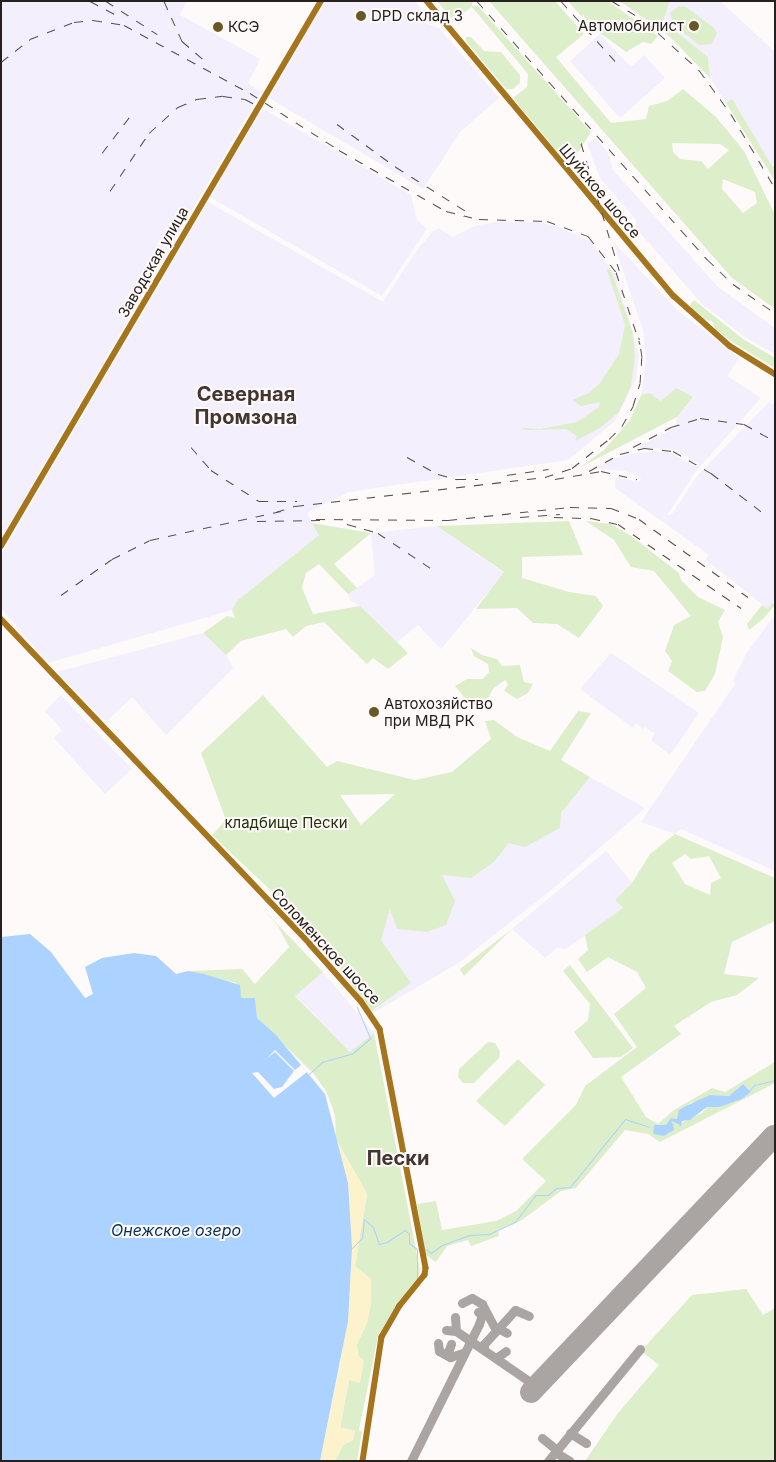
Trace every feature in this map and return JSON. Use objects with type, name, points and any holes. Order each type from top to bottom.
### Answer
[{"type":"main road","name":"Заводская улица","points":[[1,546],[4,537],[320,1]]},
{"type":"main road","name":"Шуйское шоссе","points":[[427,1],[674,296],[730,346],[775,374]]},
{"type":"main road","name":"Соломенское шоссе","points":[[1,619],[310,944],[361,1001],[380,1029],[426,1268],[425,1275],[400,1306],[382,1338],[363,1461]]},
{"type":"shaded area","points":[[1,1],[187,1],[180,15],[260,59],[248,83],[261,92],[5,531],[1,531]]},
{"type":"shaded area","points":[[326,1],[415,1],[420,7],[418,21],[439,28],[499,98],[460,132],[423,189],[269,98]]},
{"type":"shaded area","points":[[670,1],[720,1],[775,52],[775,166],[772,166],[732,100],[726,103],[710,78],[708,57],[663,21]]},
{"type":"shaded area","points":[[600,34],[631,67],[644,55],[665,78],[620,118],[570,61]]},
{"type":"shaded area","points":[[263,109],[411,195],[417,220],[427,229],[382,296],[210,197]]},
{"type":"shaded area","points":[[595,138],[607,151],[613,170],[718,287],[775,328],[775,354],[745,337],[702,304],[636,228],[636,220],[600,178],[587,144]]},
{"type":"shaded area","points":[[208,202],[383,302],[413,256],[432,232],[439,228],[452,237],[475,226],[495,222],[539,222],[556,226],[590,241],[616,275],[639,355],[636,379],[615,421],[568,460],[348,492],[307,513],[319,535],[237,601],[232,610],[48,663],[1,608],[1,555]]},
{"type":"shaded area","points":[[613,241],[677,310],[739,358],[727,376],[761,398],[696,471],[667,515],[672,514],[697,476],[769,402],[775,406],[775,599],[768,609],[706,560],[708,554],[615,488],[615,477],[639,482],[641,478],[625,471],[591,468],[625,455],[654,451],[671,453],[695,467],[699,463],[674,449],[636,448],[676,427],[677,417],[693,397],[661,401],[650,393],[641,395],[646,359],[643,330]]},
{"type":"shaded area","points":[[437,526],[504,573],[441,649],[418,625],[396,643],[360,606],[351,601],[348,594],[375,575],[371,533]]},
{"type":"shaded area","points":[[775,614],[775,871],[681,829],[675,834],[641,822],[735,684],[733,680],[746,654]]},
{"type":"shaded area","points":[[203,633],[226,655],[233,668],[166,735],[132,697],[106,722],[57,672]]},
{"type":"shaded area","points":[[611,653],[699,713],[670,755],[651,740],[655,734],[645,727],[643,729],[636,723],[633,728],[580,689]]},
{"type":"shaded area","points":[[61,695],[132,769],[105,794],[54,738],[62,730],[45,711]]},
{"type":"shaded area","points":[[590,777],[645,808],[555,887],[460,962],[373,1013],[370,1012],[411,983],[381,940],[390,908],[441,875],[494,862],[509,843],[561,813]]},
{"type":"shaded area","points":[[606,851],[632,883],[615,900],[623,908],[566,949],[557,948],[545,958],[512,929]]},
{"type":"shaded area","points":[[323,972],[374,1033],[350,1052],[295,995]]},
{"type":"green space","points":[[437,1],[472,1],[472,6],[478,6],[591,132],[575,157],[585,168],[576,175],[576,168],[565,161],[513,98],[527,87],[528,74],[472,7],[453,20]]},
{"type":"green space","points":[[489,1],[555,1],[584,34],[556,57],[611,123],[646,119],[649,106],[667,101],[683,89],[716,117],[744,151],[775,215],[775,309],[732,278]],"holes":[[[672,143],[720,144],[729,150],[708,169],[701,161],[680,159],[673,152]],[[723,179],[755,192],[757,203],[743,213],[722,189]]]},
{"type":"green space","points":[[568,1],[608,1],[658,36],[651,44],[643,42],[626,52],[589,25]]},
{"type":"green space","points":[[620,1],[670,1],[663,21],[708,57],[710,78],[670,37]]},
{"type":"green space","name":"Автомобилист","points":[[679,6],[686,7],[714,28],[717,33],[712,44],[699,45],[674,25],[670,13]]},
{"type":"green space","points":[[466,37],[471,37],[484,51],[501,52],[520,75],[520,83],[513,89],[506,89],[466,41]]},
{"type":"green space","points":[[732,99],[772,166],[775,166],[775,181],[726,103]]},
{"type":"green space","points":[[610,268],[633,333],[635,358],[631,386],[619,412],[600,428],[575,441],[577,436],[566,429],[525,430],[522,428],[540,429],[577,422],[599,407],[600,402],[581,406],[572,400],[589,393],[600,383],[619,354],[625,325],[607,270]]},
{"type":"green space","points":[[694,300],[743,339],[775,358],[775,368],[715,329],[712,321],[703,320],[694,313],[690,305]]},
{"type":"green space","points":[[676,388],[693,397],[677,417],[579,468],[604,450],[630,420],[641,395],[650,393],[661,401]]},
{"type":"green space","points":[[569,521],[583,555],[522,557],[522,578],[569,592],[596,596],[603,606],[579,638],[557,624],[533,623],[517,608],[476,609],[504,572],[437,526]]},
{"type":"green space","points":[[586,521],[611,524],[631,536],[679,573],[681,580],[698,597],[725,610],[718,622],[723,637],[715,674],[705,691],[697,692],[668,671],[672,661],[665,651],[674,625],[691,616],[654,571],[631,567],[614,540]]},
{"type":"green space","points":[[312,523],[371,533],[334,564],[357,588],[348,594],[319,564],[306,573],[302,588],[313,614],[360,606],[408,653],[388,669],[373,658],[367,664],[324,622],[306,626],[293,637],[286,629],[241,641],[226,655],[203,633],[227,616],[235,618],[232,610],[237,601],[319,535]]},
{"type":"green space","points":[[772,603],[775,605],[763,619],[749,630],[747,624],[762,605],[768,609]]},
{"type":"green space","points":[[471,648],[482,655],[497,659],[502,666],[520,665],[524,682],[533,684],[528,693],[517,699],[504,691],[508,684],[505,680],[493,689],[483,708],[464,697],[455,686],[467,679],[483,679],[489,672],[488,664],[474,656]]},
{"type":"green space","name":"кладбище Пески","points":[[263,695],[327,767],[337,761],[415,780],[452,772],[491,739],[485,721],[494,720],[517,737],[550,751],[578,711],[591,713],[561,760],[590,777],[561,813],[560,828],[525,847],[509,843],[494,862],[471,878],[442,875],[455,901],[446,925],[427,932],[397,929],[390,909],[381,940],[411,983],[370,1012],[317,934],[212,835],[226,820],[201,753]],"holes":[[[395,794],[361,825],[340,795]]]},
{"type":"green space","points":[[675,834],[775,878],[775,921],[732,942],[724,974],[759,978],[737,995],[711,1002],[674,1026],[681,1034],[621,1077],[646,1117],[658,1124],[674,1110],[712,1088],[725,1092],[775,1062],[775,1083],[660,1142],[648,1134],[625,1130],[576,1188],[561,1191],[522,1220],[498,1230],[499,1236],[471,1246],[468,1240],[447,1246],[436,1262],[425,1254],[417,1204],[436,1201],[442,1230],[496,1221],[516,1211],[546,1181],[522,1159],[576,1105],[585,1086],[637,1047],[614,1014],[646,988],[637,972],[608,957],[587,972],[578,959],[588,950],[585,935],[623,908],[615,900],[632,883],[650,854]],"holes":[[[685,854],[691,859],[709,856],[721,878],[711,883],[710,895],[685,884],[672,863]],[[743,1084],[751,1092],[742,1099],[707,1107],[702,1113],[679,1124],[672,1121],[670,1133],[657,1135],[655,1127],[667,1125],[671,1118],[677,1119],[690,1103],[705,1100],[710,1095],[729,1096]]]},
{"type":"green space","points":[[262,908],[323,972],[295,996],[350,1052],[374,1033],[420,1270],[417,1282],[400,1300],[378,1336],[359,1430],[362,1432],[357,1461],[335,1461],[343,1445],[353,1440],[355,1431],[340,1428],[349,1380],[360,1382],[357,1344],[367,1323],[371,1303],[371,1279],[355,1266],[367,1194],[336,1139],[335,1115],[326,1091],[313,1073],[257,1018],[255,998],[241,998],[236,983],[188,971],[242,969],[255,984],[289,947],[278,926]]},
{"type":"green space","points":[[512,929],[464,976],[460,969]]},
{"type":"green space","points":[[570,965],[633,1048],[621,1057],[593,1058],[574,1032],[588,1020],[590,1004],[563,971]]},
{"type":"green space","points":[[488,1042],[495,1043],[500,1051],[499,1058],[474,1083],[463,1083],[458,1077],[459,1069]]},
{"type":"green space","points":[[518,1059],[545,1085],[505,1126],[476,1101]]},
{"type":"green space","points":[[746,1289],[763,1315],[775,1308],[775,1461],[585,1461],[618,1413],[659,1365],[641,1351],[692,1295]]},
{"type":"sand","points":[[336,1139],[367,1194],[355,1266],[371,1279],[371,1303],[367,1323],[357,1344],[357,1355],[364,1360],[360,1383],[349,1380],[340,1427],[355,1431],[353,1440],[343,1445],[335,1461],[320,1461],[341,1362],[351,1273],[348,1183]]},
{"type":"water","name":"Онежское озеро","points":[[30,934],[51,952],[85,998],[93,994],[85,967],[102,958],[134,953],[156,956],[176,974],[188,971],[240,985],[241,998],[255,998],[257,1018],[276,1035],[325,1094],[348,1183],[352,1248],[348,1321],[320,1461],[1,1461],[1,937]]},
{"type":"water","points":[[743,1084],[751,1092],[742,1099],[719,1107],[707,1107],[690,1120],[682,1121],[681,1126],[679,1127],[680,1125],[672,1121],[674,1130],[664,1136],[653,1134],[654,1125],[666,1125],[671,1118],[677,1119],[679,1110],[686,1106],[710,1095],[729,1096]]},
{"type":"pier","points":[[275,1050],[295,1070],[301,1065],[307,1072],[274,1098],[252,1073],[258,1072],[274,1089],[282,1087],[294,1071],[275,1052],[266,1059]]},
{"type":"waterway","points":[[309,1074],[322,1062],[353,1053],[370,1038],[357,1007]]},
{"type":"waterway","points":[[749,1091],[754,1085],[775,1080]]},
{"type":"waterway","points":[[426,1249],[431,1253],[442,1245],[469,1235],[489,1234],[515,1222],[535,1195],[548,1195],[556,1188],[570,1187],[625,1119],[649,1127]]},
{"type":"waterway","points":[[352,1248],[362,1238],[364,1219],[373,1227],[379,1244],[387,1242],[405,1230],[409,1234],[409,1243],[417,1249],[417,1279]]},
{"type":"taxiway","points":[[462,1303],[472,1298],[482,1304],[496,1330]]},
{"type":"taxiway","points":[[484,1350],[484,1344],[515,1310],[529,1316]]},
{"type":"taxiway","points":[[411,1461],[479,1324],[482,1315],[478,1312]]},
{"type":"taxiway","points":[[455,1317],[456,1331]]},
{"type":"taxiway","points":[[498,1328],[507,1333]]},
{"type":"taxiway","points":[[446,1330],[456,1331],[536,1386]]},
{"type":"taxiway","points":[[438,1343],[439,1351],[450,1357],[463,1353]]},
{"type":"taxiway","points":[[447,1355],[451,1344]]},
{"type":"taxiway","points":[[548,1461],[640,1349]]},
{"type":"taxiway","points":[[496,1358],[506,1351]]},
{"type":"taxiway","points":[[570,1433],[586,1443]]},
{"type":"taxiway","points":[[542,1438],[557,1450]]},
{"type":"taxiway","points":[[555,1452],[570,1461]]},
{"type":"runway","points":[[531,1392],[774,1136]]},
{"type":"railway","points":[[90,1],[118,16]]},
{"type":"railway","points":[[106,1],[157,34]]},
{"type":"railway","points":[[164,1],[182,41],[206,62]]},
{"type":"railway","points":[[477,1],[707,259],[733,284],[775,313]]},
{"type":"railway","points":[[561,1],[615,61]]},
{"type":"railway","points":[[612,1],[645,21],[699,70],[731,114],[775,188]]},
{"type":"railway","points":[[1,62],[30,39],[74,22],[93,20],[124,25],[250,93],[339,150],[446,211],[479,219],[547,221],[588,236],[616,272],[640,344]]},
{"type":"railway","points":[[110,191],[149,133],[178,107],[197,99],[223,96],[245,99],[260,107]]},
{"type":"railway","points":[[102,153],[134,111]]},
{"type":"railway","points":[[337,124],[396,167],[469,213]]},
{"type":"railway","points":[[581,143],[619,270]]},
{"type":"railway","points":[[276,512],[295,506],[545,477],[572,468],[609,439],[622,426],[633,406],[640,383],[642,357],[639,337]]},
{"type":"railway","points":[[633,447],[671,427],[700,418],[744,424],[775,441]]},
{"type":"railway","points":[[191,447],[211,470],[259,501],[297,501]]},
{"type":"railway","points":[[589,471],[620,454],[644,448],[673,451],[711,473],[766,515]]},
{"type":"railway","points":[[407,457],[438,474],[457,479],[478,479]]},
{"type":"railway","points":[[507,475],[549,469]]},
{"type":"railway","points":[[555,479],[601,471],[637,479]]},
{"type":"railway","points":[[316,519],[448,520],[570,507],[611,508],[639,519],[748,597]]},
{"type":"railway","points":[[61,595],[112,559],[150,540],[281,511]]},
{"type":"railway","points":[[520,517],[560,514]]},
{"type":"railway","points":[[554,517],[591,518],[618,524],[741,608]]},
{"type":"railway","points":[[257,521],[322,520]]},
{"type":"railway","points":[[347,524],[378,533],[438,573]]},
{"type":"place","name":"DPD склад 3","points":[[361,16]]},
{"type":"place","name":"Автомобилист","points":[[694,26]]},
{"type":"place","name":"КСЭ","points":[[218,27]]},
{"type":"place","name":"Автохозяйство при МВД РК","points":[[374,712]]},
{"type":"district","name":"Северная Промзона","points":[[246,406]]},
{"type":"district","name":"Пески","points":[[398,1158]]}]
